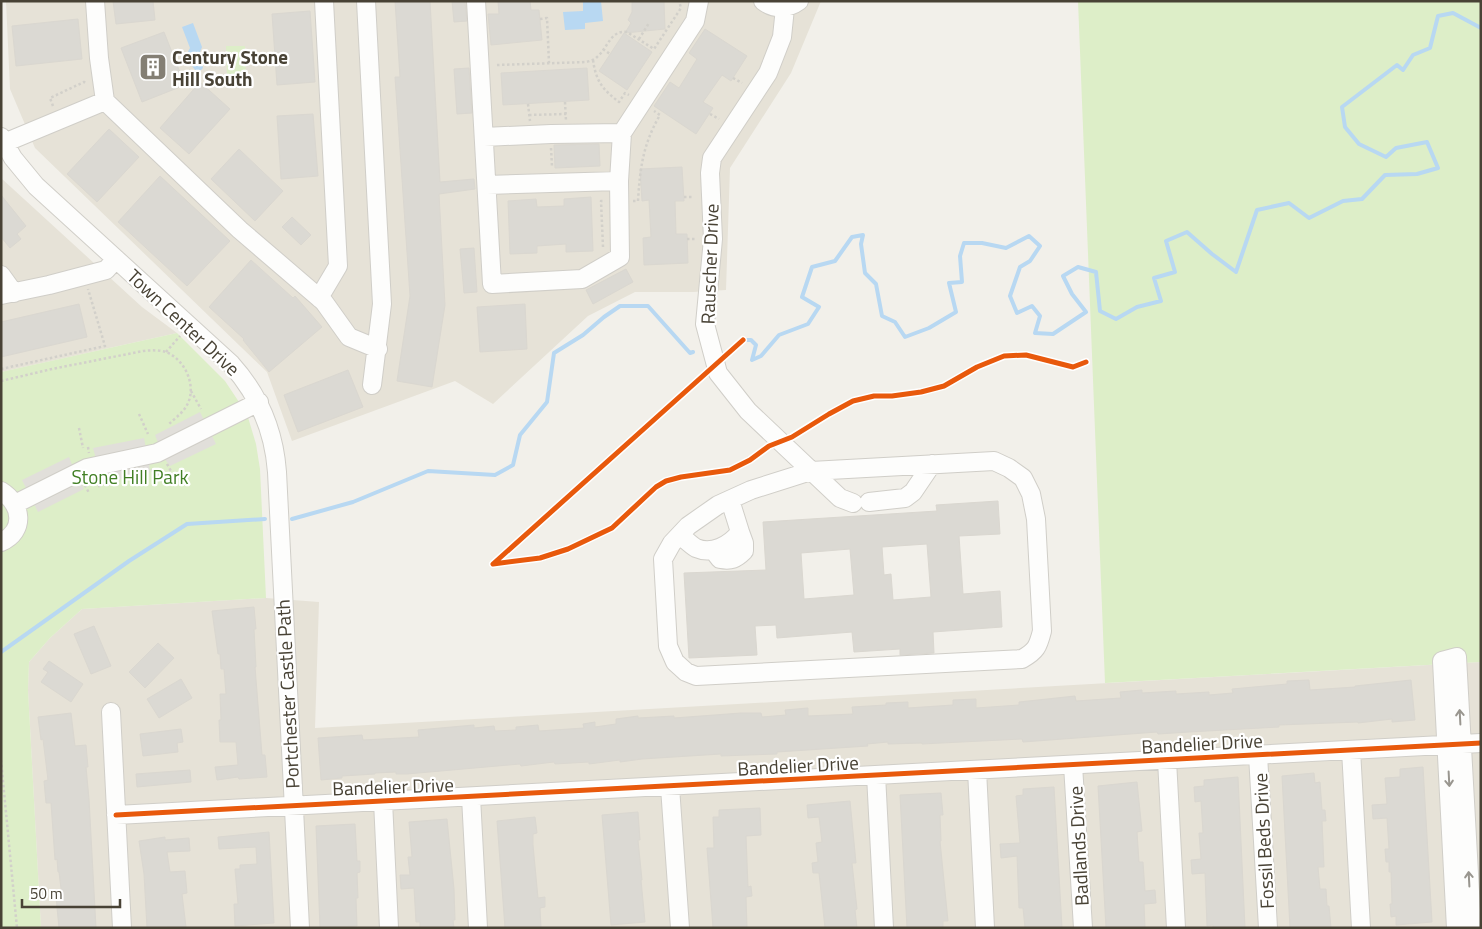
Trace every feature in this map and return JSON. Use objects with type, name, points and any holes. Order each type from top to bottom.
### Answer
[{"type":"street","points":[[95,1],[99,58],[105,101],[240,230],[319,298],[349,337],[378,349]]},
{"type":"street","points":[[319,298],[338,266],[324,1]]},
{"type":"street","points":[[366,1],[382,304],[378,349],[372,385]]},
{"type":"street","points":[[476,1],[492,284],[582,279],[620,257],[619,181],[622,134],[695,22],[699,1]]},
{"type":"street","name":"Rauscher Drive","points":[[763,1],[776,8],[792,5],[768,73],[712,158],[710,173],[713,239],[704,324],[718,373],[748,410],[840,498],[861,502],[905,498],[913,492],[932,464]]},
{"type":"street","points":[[3,140],[105,101]]},
{"type":"street","points":[[484,137],[551,134],[622,134]]},
{"type":"street","name":"Town Center Drive","points":[[3,140],[13,158],[36,186],[231,364],[250,387],[259,402],[271,434],[276,460],[281,580]]},
{"type":"street","points":[[487,185],[619,181]]},
{"type":"street","points":[[1,275],[8,294],[106,270],[116,259]]},
{"type":"street","points":[[15,504],[87,468],[157,453],[259,402]]},
{"type":"street","points":[[994,461],[1009,468],[1023,478],[1030,494],[1036,518],[1042,631],[1040,642],[1034,652],[1022,659],[696,676],[686,672],[675,662],[668,646],[663,559],[672,543],[688,526],[718,505],[751,490],[811,470],[994,461]]},
{"type":"street","points":[[1,491],[9,496],[18,512],[16,528],[11,536],[1,542]]},
{"type":"street","points":[[680,535],[697,548],[713,550],[725,546],[740,532],[730,500]]},
{"type":"street","name":"Portchester Castle Path","points":[[281,580],[300,928]]},
{"type":"street","points":[[111,712],[122,928]]},
{"type":"street","name":"Bandelier Drive","points":[[116,815],[294,804],[471,797],[1481,743]]},
{"type":"street","points":[[1454,744],[1472,928],[1481,927]]},
{"type":"street","points":[[1454,744],[1456,928]]},
{"type":"street","points":[[1350,750],[1361,928]]},
{"type":"street","name":"Fossil Beds Drive","points":[[1258,755],[1268,928]]},
{"type":"street","points":[[1167,760],[1176,928]]},
{"type":"street","name":"Badlands Drive","points":[[1074,765],[1083,928]]},
{"type":"street","points":[[977,770],[985,928]]},
{"type":"street","points":[[876,775],[884,928]]},
{"type":"street","points":[[670,786],[680,928]]},
{"type":"street","points":[[471,797],[478,928]]},
{"type":"street","points":[[383,801],[389,928]]},
{"type":"path","points":[[497,65],[586,62],[594,60],[615,35],[622,31],[628,32],[654,49],[680,8],[679,1]]},
{"type":"path","points":[[540,19],[547,18],[549,63]]},
{"type":"path","points":[[639,39],[650,23]]},
{"type":"path","points":[[603,49],[610,54]]},
{"type":"path","points":[[594,60],[595,74],[608,94],[619,102],[626,92],[635,98]]},
{"type":"path","points":[[733,78],[742,83]]},
{"type":"path","points":[[54,108],[50,98],[84,82],[92,85]]},
{"type":"path","points":[[565,102],[566,122]]},
{"type":"path","points":[[528,104],[530,125]]},
{"type":"path","points":[[631,200],[638,201],[641,162],[650,131],[660,115],[650,108]]},
{"type":"path","points":[[529,116],[566,114]]},
{"type":"path","points":[[710,114],[719,119]]},
{"type":"path","points":[[551,143],[552,166]]},
{"type":"path","points":[[684,197],[694,197]]},
{"type":"path","points":[[603,246],[600,201],[612,201]]},
{"type":"path","points":[[687,239],[696,238]]},
{"type":"path","points":[[1,369],[105,346],[86,285]]},
{"type":"path","points":[[166,352],[181,335]]},
{"type":"path","points":[[1,381],[52,368],[143,350],[166,352],[179,360],[185,368],[191,390],[186,407],[168,426]]},
{"type":"path","points":[[191,390],[201,409]]},
{"type":"path","points":[[139,414],[148,434]]},
{"type":"path","points":[[80,428],[83,448]]},
{"type":"path","points":[[1,760],[17,928]]},
{"type":"shaded area","points":[[6,1],[821,1],[791,73],[730,168],[726,290],[635,292],[588,316],[493,404],[455,381],[292,441],[267,372],[35,148],[10,89]]},
{"type":"shaded area","points":[[1,178],[142,307],[177,333],[1,372]]},
{"type":"shaded area","points":[[200,412],[216,444],[170,466],[164,458],[149,463],[150,473],[101,483],[98,472],[80,479],[84,489],[38,512],[22,480],[69,457],[73,467],[96,459],[93,448],[144,438],[146,449],[159,445],[155,435]]},
{"type":"shaded area","points":[[266,598],[319,602],[315,728],[1481,662],[1481,928],[41,928],[28,690],[29,662],[50,638],[82,609]]},
{"type":"green space","points":[[1078,1],[1481,1],[1481,662],[1105,683]]},
{"type":"green space","points":[[226,46],[245,46],[246,77],[227,77]]},
{"type":"green space","name":"Stone Hill Park","points":[[177,333],[225,381],[247,414],[256,444],[260,469],[266,598],[82,609],[50,638],[29,662],[28,690],[41,928],[1,928],[1,372]]},
{"type":"water","points":[[583,1],[601,1],[603,21],[585,23],[585,29],[565,30],[563,12],[583,11]]},
{"type":"water","points":[[193,23],[202,47],[200,52],[204,56],[201,61],[203,68],[197,72],[192,66],[185,64],[183,61],[190,48],[182,27]]},
{"type":"building","points":[[113,1],[153,1],[155,20],[116,24]]},
{"type":"building","points":[[395,1],[430,1],[440,182],[474,179],[475,189],[439,194],[445,305],[432,387],[397,381],[410,296],[395,77],[400,77]]},
{"type":"building","points":[[452,1],[465,1],[467,21],[454,22]]},
{"type":"building","points":[[498,1],[530,1],[531,10],[539,10],[542,40],[491,45],[488,14],[499,14]]},
{"type":"building","points":[[632,1],[664,1],[665,29],[625,33],[631,23],[628,20],[632,12]]},
{"type":"building","points":[[310,11],[315,82],[277,85],[272,14]]},
{"type":"building","points":[[78,19],[82,59],[16,66],[12,26]]},
{"type":"building","points":[[705,29],[747,56],[731,81],[722,75],[703,102],[713,108],[696,134],[654,106],[670,82],[679,88],[697,59],[689,53]]},
{"type":"building","name":"Century Stone Hill South","points":[[164,32],[185,85],[142,102],[121,48]]},
{"type":"building","points":[[624,33],[652,52],[627,90],[599,71]]},
{"type":"building","points":[[469,68],[472,113],[457,114],[454,69]]},
{"type":"building","points":[[587,68],[589,100],[503,105],[501,73]]},
{"type":"building","points":[[200,82],[230,109],[189,154],[160,128]]},
{"type":"building","points":[[313,114],[318,176],[281,179],[277,116]]},
{"type":"building","points":[[109,129],[139,157],[97,202],[67,174]]},
{"type":"building","points":[[599,144],[600,166],[555,168],[554,145]]},
{"type":"building","points":[[239,149],[283,191],[255,221],[211,179]]},
{"type":"building","points":[[682,167],[684,201],[675,201],[676,234],[687,234],[688,263],[644,265],[643,238],[651,237],[649,200],[642,201],[640,169]]},
{"type":"building","points":[[160,176],[230,241],[187,286],[118,222]]},
{"type":"building","points":[[1,195],[26,226],[17,234],[21,239],[10,248],[1,237]]},
{"type":"building","points":[[591,197],[593,251],[566,252],[566,244],[537,246],[537,253],[510,254],[508,201],[536,199],[537,207],[564,206],[564,199]]},
{"type":"building","points":[[292,217],[311,235],[301,245],[282,227]]},
{"type":"building","points":[[474,248],[477,292],[464,293],[460,249]]},
{"type":"building","points":[[251,260],[293,298],[295,296],[322,327],[269,372],[244,339],[209,307]]},
{"type":"building","points":[[626,269],[633,282],[593,304],[586,290]]},
{"type":"building","points":[[79,304],[87,337],[1,357],[1,322]]},
{"type":"building","points":[[525,304],[527,349],[480,352],[477,307]]},
{"type":"building","points":[[348,370],[363,407],[298,432],[284,395]]},
{"type":"building","points":[[998,501],[1000,534],[959,536],[963,594],[1000,591],[1002,627],[933,632],[934,653],[900,655],[900,649],[854,652],[852,632],[777,638],[776,625],[755,626],[757,655],[689,658],[684,573],[766,570],[763,522],[937,511],[936,505]],"holes":[[[927,544],[931,597],[893,600],[891,574],[884,575],[882,547]],[[850,549],[854,595],[804,599],[801,553]]]},
{"type":"building","points":[[254,607],[256,629],[254,629],[255,667],[262,755],[265,755],[267,777],[239,779],[238,777],[217,780],[215,767],[238,765],[236,742],[220,742],[220,694],[226,694],[224,669],[221,669],[212,611]]},
{"type":"building","points":[[94,626],[111,666],[91,674],[74,634]]},
{"type":"building","points":[[158,643],[174,658],[145,688],[129,672]]},
{"type":"building","points":[[49,661],[83,684],[71,702],[41,682],[48,672],[43,669]]},
{"type":"building","points":[[181,679],[192,698],[159,718],[147,699]]},
{"type":"building","points":[[1309,680],[1310,690],[1411,680],[1415,720],[1392,722],[1392,719],[1358,723],[1279,725],[1279,727],[1158,734],[1157,732],[1023,742],[1022,739],[922,744],[888,744],[888,742],[867,744],[868,746],[777,752],[777,754],[721,756],[721,754],[620,762],[620,760],[589,764],[589,762],[555,764],[554,762],[407,774],[396,774],[396,772],[375,773],[321,780],[318,738],[362,735],[363,740],[419,737],[418,730],[474,725],[474,728],[494,726],[495,731],[516,730],[516,727],[538,725],[539,731],[584,728],[583,724],[595,722],[595,727],[616,724],[616,719],[638,716],[638,718],[674,716],[674,718],[761,713],[762,717],[786,715],[785,710],[808,708],[808,716],[853,714],[852,707],[886,705],[886,703],[908,702],[908,708],[953,705],[953,700],[976,699],[976,708],[1019,705],[1019,702],[1075,696],[1076,701],[1121,698],[1120,692],[1142,690],[1142,693],[1176,691],[1176,694],[1209,692],[1209,695],[1233,693],[1232,689],[1287,684],[1287,681]]},
{"type":"building","points":[[71,713],[75,746],[86,745],[96,928],[59,928],[56,897],[62,897],[57,859],[55,860],[51,803],[46,803],[44,781],[48,780],[38,717]]},
{"type":"building","points":[[181,729],[183,742],[177,743],[178,752],[143,756],[140,734]]},
{"type":"building","points":[[1423,767],[1432,922],[1396,925],[1396,916],[1391,917],[1391,872],[1389,872],[1389,862],[1386,862],[1385,849],[1389,849],[1387,818],[1373,819],[1372,805],[1387,804],[1385,778],[1400,777],[1400,769]]},
{"type":"building","points":[[190,770],[191,782],[137,787],[136,774]]},
{"type":"building","points":[[1314,773],[1315,783],[1320,782],[1322,810],[1325,810],[1326,821],[1322,821],[1324,867],[1318,867],[1320,889],[1326,889],[1331,928],[1290,928],[1282,776]]},
{"type":"building","points":[[1238,777],[1245,928],[1213,928],[1213,925],[1207,926],[1205,873],[1192,874],[1191,860],[1201,859],[1199,833],[1203,833],[1201,801],[1195,802],[1194,787],[1204,786],[1204,780]]},
{"type":"building","points":[[1137,782],[1142,831],[1137,832],[1139,862],[1143,862],[1145,891],[1155,890],[1156,903],[1144,904],[1145,928],[1106,928],[1098,786]]},
{"type":"building","points":[[1054,787],[1062,928],[1025,928],[1023,908],[1019,908],[1017,856],[1001,858],[1000,844],[1020,843],[1016,796],[1023,795],[1023,789]]},
{"type":"building","points":[[941,793],[943,815],[940,815],[940,841],[948,921],[943,921],[943,928],[907,928],[900,795]]},
{"type":"building","points":[[850,801],[856,863],[852,863],[857,928],[825,928],[819,873],[813,873],[812,863],[818,862],[816,843],[822,842],[819,817],[808,818],[807,805]]},
{"type":"building","points":[[760,808],[761,835],[746,836],[748,887],[751,886],[752,896],[746,897],[747,928],[713,928],[707,848],[714,848],[713,817],[719,817],[719,810]]},
{"type":"building","points":[[638,812],[640,840],[638,840],[645,922],[611,925],[602,815]]},
{"type":"building","points":[[535,817],[537,833],[533,834],[533,845],[538,898],[545,897],[545,907],[540,908],[541,928],[505,928],[497,821]]},
{"type":"building","points":[[447,819],[454,889],[454,928],[420,928],[420,922],[416,922],[414,888],[401,889],[400,875],[410,875],[408,857],[412,857],[409,822]]},
{"type":"building","points":[[355,824],[357,861],[360,861],[360,872],[357,873],[357,926],[320,928],[316,826]]},
{"type":"building","points":[[269,832],[274,923],[235,926],[234,904],[238,904],[235,869],[240,869],[240,865],[257,864],[256,847],[219,849],[218,837]]},
{"type":"building","points":[[165,837],[165,840],[189,838],[190,851],[167,852],[170,872],[185,871],[187,893],[182,894],[186,927],[147,928],[144,874],[139,841]]},
{"type":"waterway","points":[[743,340],[751,340],[756,345],[752,360],[761,356],[779,335],[808,324],[819,307],[802,297],[812,267],[835,261],[852,237],[863,235],[861,244],[865,273],[876,284],[882,316],[895,322],[905,337],[929,328],[956,312],[949,283],[962,282],[960,256],[964,243],[982,243],[1006,248],[1029,236],[1040,246],[1030,261],[1020,267],[1010,296],[1017,313],[1032,306],[1040,316],[1035,333],[1053,334],[1086,312],[1072,294],[1063,276],[1078,267],[1096,272],[1100,311],[1116,319],[1137,307],[1161,301],[1154,278],[1175,272],[1166,241],[1187,232],[1236,272],[1257,210],[1289,203],[1309,218],[1343,201],[1362,199],[1385,175],[1417,174],[1438,168],[1427,142],[1396,148],[1386,157],[1359,144],[1345,127],[1342,107],[1397,65],[1403,70],[1413,55],[1430,48],[1438,16],[1453,13],[1481,28]]},
{"type":"waterway","points":[[292,519],[353,502],[428,471],[495,475],[513,465],[520,435],[547,402],[554,353],[583,335],[620,306],[648,306],[690,353],[693,352]]},
{"type":"waterway","points":[[1,652],[129,561],[187,524],[265,519]]},
{"type":"cycle path","points":[[743,340],[493,564],[540,558],[568,549],[612,528],[656,487],[666,481],[730,470],[750,460],[769,446],[792,437],[853,401],[874,396],[892,396],[921,392],[944,386],[977,367],[1004,356],[1026,355],[1073,367],[1086,362]]},
{"type":"cycle path","points":[[116,815],[1481,743]]},
{"type":"place","name":"Century Stone Hill South","points":[[153,67]]}]
